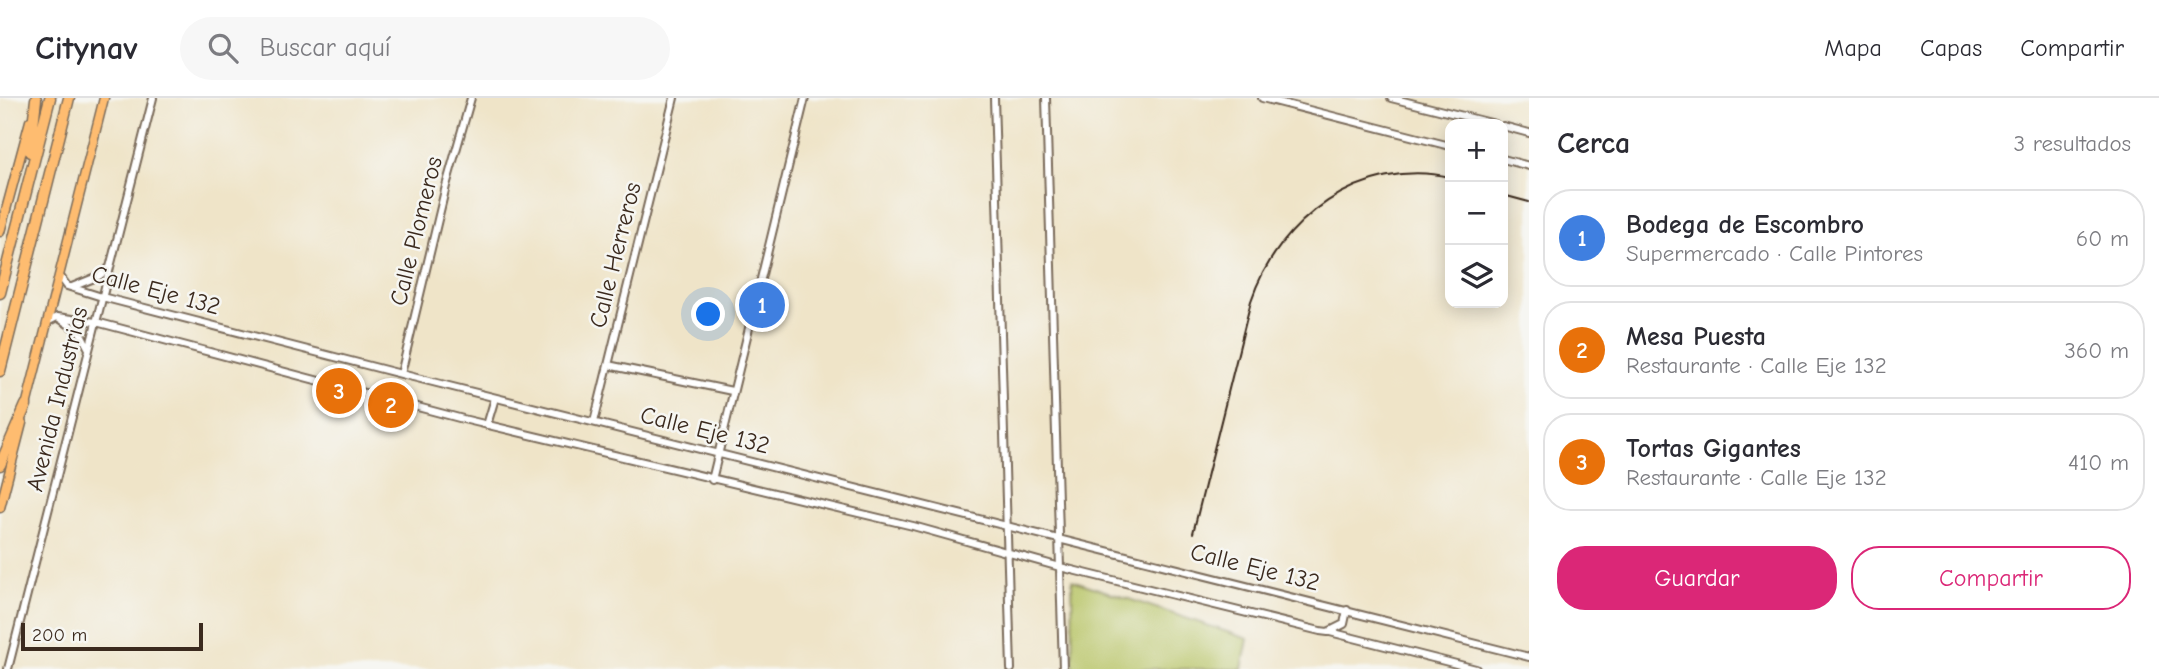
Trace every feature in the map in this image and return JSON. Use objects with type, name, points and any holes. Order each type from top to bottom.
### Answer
[{"type":"highway","points":[[26,188],[36,98]]},
{"type":"highway","points":[[0,293],[50,98]]},
{"type":"highway","points":[[0,371],[69,98]]},
{"type":"highway","points":[[0,465],[26,405]]},
{"type":"main road","points":[[0,232],[36,98]]},
{"type":"main road","points":[[0,508],[104,98]]},
{"type":"street","name":"Avenida Industrias","points":[[9,669],[153,98]]},
{"type":"street","name":"Calle Plomeros","points":[[401,374],[446,186],[471,98]]},
{"type":"street","name":"Calle Herreros","points":[[594,422],[674,98]]},
{"type":"street","points":[[712,480],[805,98]]},
{"type":"street","points":[[994,98],[1011,669]]},
{"type":"street","points":[[1046,98],[1063,669]]},
{"type":"street","points":[[1262,98],[1445,145]]},
{"type":"street","points":[[1391,98],[1475,119]]},
{"type":"street","points":[[1508,127],[1529,133]]},
{"type":"street","points":[[1508,160],[1529,166]]},
{"type":"street","points":[[71,287],[99,276],[110,267]]},
{"type":"street","name":"Calle Eje 132","points":[[59,275],[71,287],[102,297],[1529,657]]},
{"type":"street","name":"Calle Eje 132","points":[[57,317],[96,322],[487,425],[900,523],[1060,567],[1476,669]]},
{"type":"street","points":[[47,322],[57,317],[80,332],[89,349]]},
{"type":"street","points":[[608,365],[732,391]]},
{"type":"street","points":[[487,425],[495,398]]},
{"type":"street","name":"Calle Eje 132","points":[[1328,632],[1344,624],[1348,610]]},
{"type":"green space","points":[[1072,580],[1248,639],[1242,669],[1073,669]]},
{"type":"railway","points":[[1193,533],[1251,301],[1264,272],[1281,245],[1303,221],[1328,201],[1355,186],[1386,177],[1417,173],[1445,176]]},
{"type":"railway","points":[[1508,196],[1529,202]]},
{"type":"place","name":"Bodega de Escombro","points":[[762,305]]},
{"type":"place","name":"Tortas Gigantes","points":[[339,391]]},
{"type":"place","name":"Mesa Puesta","points":[[391,405]]}]
